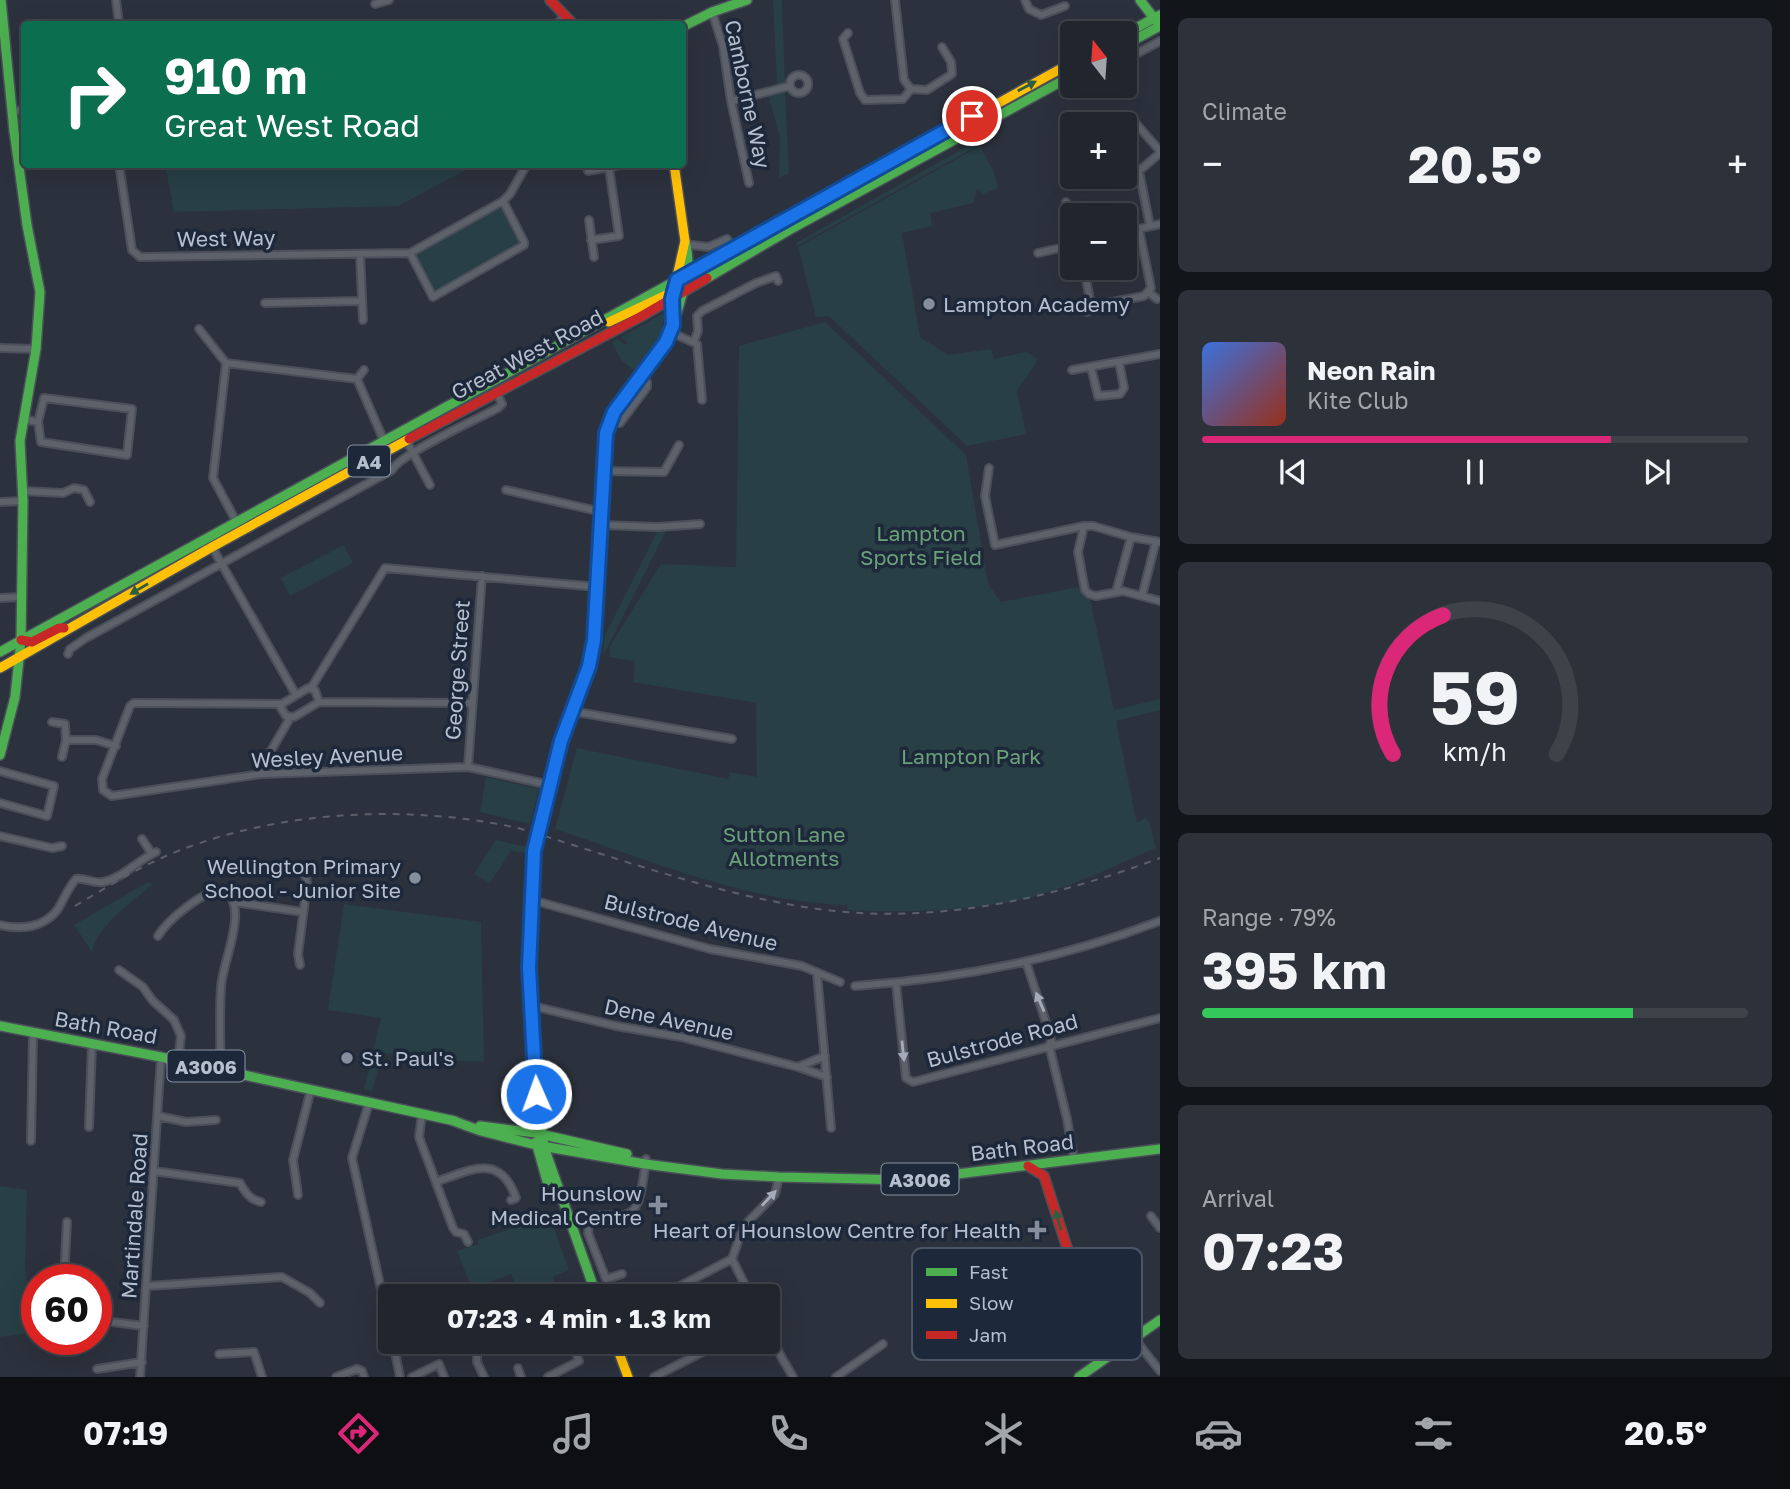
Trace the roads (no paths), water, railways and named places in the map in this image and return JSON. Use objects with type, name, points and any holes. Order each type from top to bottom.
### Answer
[{"type":"main road","points":[[0,755],[15,697],[22,639],[20,597],[23,496],[20,441],[36,349],[40,292],[27,225],[2,39],[1,0]]},
{"type":"main road","points":[[551,0],[560,20]]},
{"type":"main road","points":[[686,25],[712,12],[747,0]]},
{"type":"main road","points":[[1140,0],[1159,21]]},
{"type":"main road","points":[[1138,29],[1159,21]]},
{"type":"main road","points":[[1138,38],[1159,21]]},
{"type":"main road","points":[[1141,37],[1160,40]]},
{"type":"main road","name":"Great West Road","points":[[0,652],[1060,69]]},
{"type":"main road","name":"Great West Road","points":[[0,668],[212,547],[1060,82]]},
{"type":"main road","points":[[675,168],[689,274],[676,295]]},
{"type":"main road","points":[[592,1284],[540,1140],[529,968],[534,849],[561,741],[589,666],[594,640],[604,447],[609,423],[661,351],[671,328],[685,243]]},
{"type":"main road","name":"A4","points":[[599,324],[676,295]]},
{"type":"main road","name":"A4","points":[[22,639],[32,642],[59,628],[74,626]]},
{"type":"main road","name":"Bath Road","points":[[0,1026],[178,1060],[624,1159],[645,1161]]},
{"type":"main road","name":"Bath Road","points":[[451,1120],[481,1131],[678,1167],[722,1174],[779,1177],[899,1180],[1160,1149]]},
{"type":"main road","points":[[1046,1179],[1049,1168],[1057,1163]]},
{"type":"main road","points":[[1027,1166],[1041,1172],[1046,1179],[1067,1248]]},
{"type":"main road","points":[[1142,1333],[1160,1320]]},
{"type":"main road","points":[[619,1354],[628,1377]]},
{"type":"main road","points":[[1079,1377],[1103,1360]]},
{"type":"street","points":[[116,0],[119,21]]},
{"type":"street","points":[[375,4],[389,0]]},
{"type":"street","points":[[895,0],[904,80],[911,89],[927,90],[952,74],[951,62],[942,47]]},
{"type":"street","points":[[1025,0],[1029,9],[1041,15],[1065,6]]},
{"type":"street","name":"Camborne Way","points":[[712,12],[723,46],[731,101],[750,183]]},
{"type":"street","points":[[848,33],[843,39],[860,93],[865,100],[903,99],[911,89]]},
{"type":"street","points":[[1138,53],[1160,40]]},
{"type":"street","points":[[731,101],[790,86]]},
{"type":"street","points":[[12,111],[21,110]]},
{"type":"street","points":[[1137,125],[1160,152],[1139,171],[1150,226]]},
{"type":"street","name":"West Way","points":[[120,168],[132,250],[141,257],[410,253]]},
{"type":"street","points":[[503,201],[524,245],[433,297],[410,253],[503,201],[525,168]]},
{"type":"street","points":[[588,171],[609,168],[619,236],[592,240]]},
{"type":"street","points":[[589,220],[594,257]]},
{"type":"street","points":[[1086,280],[1090,300],[1097,305],[1144,296],[1151,288],[1139,229],[1160,224]]},
{"type":"street","points":[[685,243],[708,247],[727,239],[734,250]]},
{"type":"street","points":[[1038,253],[1060,248]]},
{"type":"street","points":[[360,254],[363,320]]},
{"type":"street","points":[[702,400],[699,357],[694,341],[698,331],[697,316],[756,283],[776,276],[778,281]]},
{"type":"street","points":[[1148,292],[1157,299]]},
{"type":"street","points":[[265,303],[361,301]]},
{"type":"street","points":[[1087,312],[1094,303]]},
{"type":"street","points":[[671,328],[694,341]]},
{"type":"street","points":[[199,330],[226,363],[357,379]]},
{"type":"street","points":[[0,348],[36,349]]},
{"type":"street","points":[[1073,370],[1160,354]]},
{"type":"street","points":[[1091,367],[1098,396],[1120,394],[1124,388],[1119,362]]},
{"type":"street","points":[[226,363],[212,478],[237,523]]},
{"type":"street","points":[[357,379],[364,370]]},
{"type":"street","points":[[357,379],[385,442]]},
{"type":"street","points":[[68,654],[70,649],[86,639],[392,470],[395,464],[498,408],[502,404],[496,391]]},
{"type":"street","points":[[44,398],[132,409],[127,455],[41,442],[38,422],[44,398]]},
{"type":"street","points":[[23,419],[38,422]]},
{"type":"street","points":[[406,440],[430,485]]},
{"type":"street","points":[[603,471],[664,472],[679,445]]},
{"type":"street","points":[[989,468],[985,496],[995,545],[1084,526],[1158,542],[1142,596]]},
{"type":"street","points":[[0,502],[23,496],[63,493],[79,488],[84,490],[90,502]]},
{"type":"street","points":[[506,491],[602,512]]},
{"type":"street","points":[[602,525],[658,527],[700,524]]},
{"type":"street","points":[[1084,526],[1078,552],[1088,594],[1096,596],[1116,592],[1160,601]]},
{"type":"street","points":[[1116,592],[1131,537]]},
{"type":"street","points":[[212,547],[296,695]]},
{"type":"street","points":[[65,740],[96,740],[116,746],[130,706],[137,703],[282,704],[311,688],[385,568],[598,587]]},
{"type":"street","name":"George Street","points":[[468,767],[482,576]]},
{"type":"street","points":[[0,598],[20,597]]},
{"type":"street","points":[[74,626],[86,639]]},
{"type":"street","points":[[311,688],[320,698],[319,702]]},
{"type":"street","points":[[261,774],[261,768],[290,718],[319,702],[472,704]]},
{"type":"street","points":[[282,704],[281,708],[290,718]]},
{"type":"street","points":[[572,711],[732,739]]},
{"type":"street","points":[[52,722],[65,724],[62,757]]},
{"type":"street","name":"Wesley Avenue","points":[[116,746],[102,779],[102,787],[105,792],[116,796],[261,774],[468,767],[550,785]]},
{"type":"street","points":[[0,772],[54,786],[47,816],[0,803]]},
{"type":"street","points":[[0,836],[52,848],[62,846]]},
{"type":"street","points":[[0,925],[19,928],[33,926],[55,912],[76,879],[84,878],[95,882],[107,880],[154,853],[142,839]]},
{"type":"street","points":[[300,965],[298,954],[307,880],[302,873]]},
{"type":"street","points":[[158,936],[165,925],[210,892],[225,889],[234,902],[234,926],[221,987],[220,1069]]},
{"type":"street","name":"Bulstrode Avenue","points":[[532,900],[709,949],[802,966],[840,982]]},
{"type":"street","points":[[234,902],[303,912]]},
{"type":"street","points":[[855,986],[896,983],[1027,961],[1135,931],[1160,921]]},
{"type":"street","points":[[1027,961],[1037,998],[1043,1008],[1074,1160]]},
{"type":"street","points":[[119,970],[143,987],[152,1000],[174,1020],[181,1036],[178,1060]]},
{"type":"street","points":[[817,973],[831,1128]]},
{"type":"street","points":[[121,985],[127,976]]},
{"type":"street","name":"Bulstrode Road","points":[[896,983],[904,1062],[909,1081],[918,1081],[1050,1044],[1160,1018]]},
{"type":"street","name":"Dene Avenue","points":[[531,1009],[541,1008],[616,1026],[681,1037],[827,1077]]},
{"type":"street","points":[[31,1141],[33,1033]]},
{"type":"street","points":[[89,1127],[92,1044]]},
{"type":"street","points":[[798,1067],[825,1056]]},
{"type":"street","name":"Martindale Road","points":[[141,1377],[161,1057]]},
{"type":"street","points":[[298,1195],[293,1160],[311,1089]]},
{"type":"street","points":[[369,1103],[352,1158],[380,1284]]},
{"type":"street","points":[[422,1114],[419,1137],[453,1228],[464,1234],[468,1242]]},
{"type":"street","points":[[158,1116],[186,1122],[216,1120]]},
{"type":"street","points":[[622,1274],[606,1279],[588,1233],[588,1225],[594,1217],[603,1214],[624,1215],[632,1212],[639,1201],[645,1161]]},
{"type":"street","points":[[436,1182],[477,1167],[488,1167],[500,1172],[511,1183],[516,1198],[511,1200]]},
{"type":"street","points":[[154,1171],[240,1183],[246,1194],[261,1202]]},
{"type":"street","points":[[684,1284],[732,1259],[743,1227],[775,1194],[779,1177]]},
{"type":"street","points":[[1151,1216],[1160,1228]]},
{"type":"street","points":[[65,1264],[67,1222]]},
{"type":"street","points":[[732,1259],[744,1284]]},
{"type":"street","points":[[148,1286],[282,1277],[310,1293],[320,1303]]},
{"type":"street","points":[[112,1322],[145,1326]]},
{"type":"street","points":[[836,1377],[883,1345]]},
{"type":"street","points":[[1142,1351],[1160,1371]]},
{"type":"street","points":[[219,1354],[254,1352],[262,1377]]},
{"type":"street","points":[[780,1353],[793,1377]]},
{"type":"street","points":[[395,1354],[400,1377]]},
{"type":"street","points":[[477,1354],[477,1362],[484,1377]]},
{"type":"street","points":[[548,1377],[579,1361],[576,1354]]},
{"type":"street","points":[[654,1377],[699,1354]]},
{"type":"street","points":[[97,1370],[142,1362]]},
{"type":"street","points":[[412,1377],[439,1364],[444,1377]]},
{"type":"street","points":[[517,1368],[521,1377]]},
{"type":"street","points":[[336,1377],[357,1369],[362,1371],[364,1377]]},
{"type":"railway","points":[[75,906],[148,865],[214,839],[256,828],[344,815],[433,816],[518,828],[737,893],[811,908],[856,913],[900,914],[988,906],[1075,886],[1160,858]]},
{"type":"place","name":"Lampton Academy","points":[[929,304]]},
{"type":"place","name":"Wellington Primary School - Junior Site","points":[[415,878]]},
{"type":"place","name":"St. Paul's","points":[[347,1058]]},
{"type":"place","name":"Hounslow Medical Centre","points":[[658,1205]]},
{"type":"place","name":"Heart of Hounslow Centre for Health","points":[[1037,1230]]},
{"type":"park label","name":"Lampton Sports Field","points":[[921,545]]},
{"type":"park label","name":"Lampton Park","points":[[971,756]]},
{"type":"park label","name":"Sutton Lane Allotments","points":[[784,846]]}]
